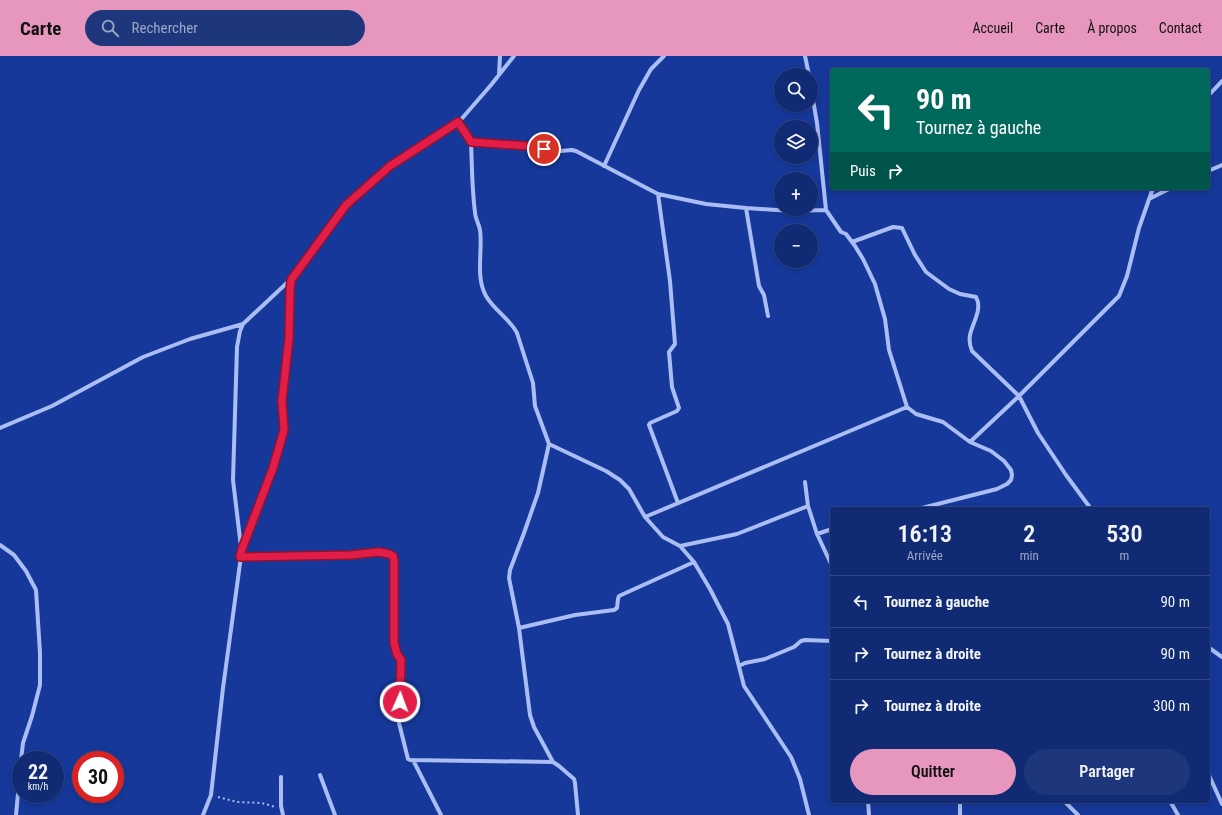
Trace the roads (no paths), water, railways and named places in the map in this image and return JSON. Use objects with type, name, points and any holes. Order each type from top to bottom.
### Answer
[{"type":"street","points":[[499,75],[500,56]]},
{"type":"street","points":[[242,549],[233,473],[238,347],[240,331],[243,324],[291,280],[346,205],[390,166],[458,122],[514,56]]},
{"type":"street","points":[[604,166],[639,90],[651,69],[664,56]]},
{"type":"street","points":[[805,56],[808,68]]},
{"type":"street","points":[[1210,94],[1222,81]]},
{"type":"street","points":[[815,112],[826,210],[841,232],[846,234],[852,242],[863,259],[875,284],[885,319],[889,350],[907,407],[916,414],[943,422],[970,442],[991,451],[1004,461],[1011,470],[1011,480],[1007,484],[997,489],[932,507]]},
{"type":"street","points":[[458,122],[471,142],[475,212],[480,231],[480,271],[482,286],[486,296],[517,333],[533,383],[535,406],[549,444],[538,493],[510,570],[509,578],[519,628],[530,715],[534,726],[553,762],[574,780],[578,815]]},
{"type":"street","points":[[471,142],[528,146],[560,151],[572,150],[658,194],[706,204],[791,211],[826,210]]},
{"type":"street","points":[[1210,170],[1222,165]]},
{"type":"street","points":[[970,442],[1019,396],[1119,296],[1127,276],[1139,228],[1152,190]]},
{"type":"street","points":[[1148,199],[1167,190]]},
{"type":"street","points":[[658,194],[670,281],[675,344],[669,352],[672,387],[679,408],[677,411],[650,423],[649,425],[678,503]]},
{"type":"street","points":[[746,208],[759,286],[764,295],[768,316]]},
{"type":"street","points":[[852,242],[893,227],[902,228],[915,255],[926,272],[949,289],[960,294],[976,297],[978,307],[970,335],[972,351],[1019,396],[1038,433],[1090,507]]},
{"type":"street","points":[[203,815],[211,795],[240,557],[273,468],[284,430],[282,401],[289,338],[291,280]]},
{"type":"street","points":[[0,428],[52,406],[143,357],[190,339],[243,324]]},
{"type":"street","points":[[645,517],[907,407]]},
{"type":"street","points":[[549,444],[606,471],[620,480],[629,488],[645,517],[663,537],[680,546],[694,562],[728,624],[744,686],[791,757],[800,779],[809,815]]},
{"type":"street","points":[[805,482],[808,506],[817,534],[830,562]]},
{"type":"street","points":[[680,546],[737,534],[808,506]]},
{"type":"street","points":[[817,534],[830,530]]},
{"type":"street","points":[[0,545],[14,555],[26,570],[36,590],[40,653],[40,685],[22,751]]},
{"type":"street","points":[[240,557],[350,555],[379,552],[393,556],[394,643],[397,654],[401,660],[399,723],[408,759],[553,762]]},
{"type":"street","points":[[519,628],[575,615],[614,610],[617,608],[619,596],[694,562]]},
{"type":"street","points":[[739,666],[744,663],[766,659],[794,648],[801,641],[830,641]]},
{"type":"street","points":[[1210,648],[1222,656]]},
{"type":"street","points":[[413,760],[440,815]]},
{"type":"street","points":[[320,775],[335,815]]},
{"type":"street","points":[[281,777],[281,810],[283,815]]},
{"type":"street","points":[[1210,777],[1222,804]]},
{"type":"street","points":[[16,815],[17,803]]},
{"type":"street","points":[[868,803],[869,815]]},
{"type":"street","points":[[960,803],[960,815]]},
{"type":"street","points":[[1066,803],[1078,815]]},
{"type":"street","points":[[1171,803],[1178,815]]}]
